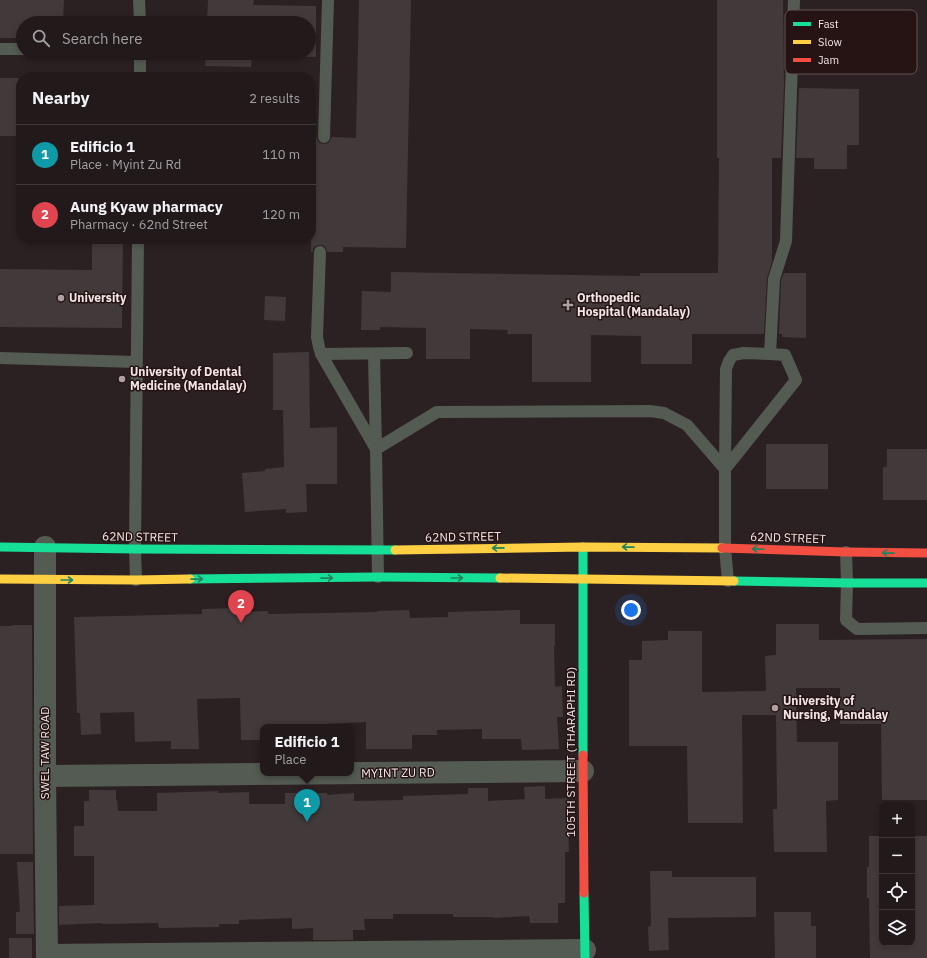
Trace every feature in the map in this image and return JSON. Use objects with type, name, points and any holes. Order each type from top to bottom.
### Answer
[{"type":"main road","name":"62ND STREET","points":[[0,547],[135,550],[378,550],[582,547],[725,548],[927,553]]},
{"type":"main road","name":"105TH STREET (THARAPHI RD)","points":[[582,547],[585,954]]},
{"type":"main road","points":[[0,579],[136,580],[378,577],[927,583]]},
{"type":"street","name":"SWEL TAW ROAD","points":[[45,547],[47,956]]},
{"type":"street","name":"MYINT ZU RD","points":[[354,773],[583,771]]},
{"type":"street","name":"MYINT ZU RD","points":[[45,776],[260,774]]},
{"type":"street","points":[[47,956],[585,954]]},
{"type":"lane","points":[[139,0],[140,16]]},
{"type":"lane","points":[[324,137],[328,0]]},
{"type":"lane","points":[[794,0],[794,10]]},
{"type":"lane","points":[[0,49],[16,49]]},
{"type":"lane","points":[[140,60],[140,72]]},
{"type":"lane","points":[[770,354],[774,279],[786,241],[792,74]]},
{"type":"lane","points":[[136,580],[136,362],[138,244]]},
{"type":"lane","points":[[320,252],[317,337],[319,347],[321,354],[376,449]]},
{"type":"lane","points":[[321,354],[407,353]]},
{"type":"lane","points":[[725,469],[796,380],[785,355],[744,353],[733,355],[726,369],[725,469],[725,548],[728,581]]},
{"type":"lane","points":[[374,354],[378,577]]},
{"type":"lane","points":[[0,358],[136,362]]},
{"type":"lane","points":[[376,449],[437,412],[650,411],[664,413],[687,425],[725,469]]},
{"type":"lane","points":[[846,552],[846,620],[857,629],[927,628]]},
{"type":"building","points":[[0,0],[64,0],[63,16],[16,16],[16,38],[0,38]]},
{"type":"building","points":[[208,0],[254,0],[253,5],[316,6],[316,16],[207,16]]},
{"type":"building","points":[[359,0],[411,0],[406,248],[343,247],[343,252],[327,252],[324,246],[320,245],[313,248],[313,252],[311,252],[311,244],[316,244],[316,137],[320,143],[324,144],[328,143],[332,137],[356,138]]},
{"type":"building","points":[[717,0],[783,0],[784,88],[781,158],[772,158],[772,262],[767,278],[764,334],[692,334],[692,364],[641,364],[641,336],[591,335],[591,382],[532,382],[532,334],[507,334],[508,330],[470,329],[470,359],[426,359],[426,328],[380,327],[380,330],[361,330],[362,291],[391,292],[391,272],[640,276],[640,273],[718,273],[719,158],[717,158]]},
{"type":"building","points":[[205,60],[252,60],[251,67],[205,66]]},
{"type":"building","points":[[0,78],[16,78],[16,136],[0,136]]},
{"type":"building","points":[[799,88],[859,89],[859,145],[847,145],[847,169],[814,169],[814,158],[796,158]]},
{"type":"building","name":"University","points":[[92,244],[123,244],[122,328],[0,327],[0,269],[92,270]]},
{"type":"building","points":[[784,273],[806,273],[806,338],[782,337],[782,334],[779,334],[781,280]]},
{"type":"building","points":[[265,296],[286,297],[285,321],[264,320]]},
{"type":"building","points":[[309,352],[310,428],[337,427],[337,484],[306,484],[307,512],[286,513],[286,509],[245,512],[242,473],[265,471],[265,469],[284,467],[283,410],[273,410],[273,353]]},
{"type":"building","points":[[766,444],[828,444],[828,489],[766,489]]},
{"type":"building","points":[[887,449],[927,449],[927,500],[883,500],[883,467],[887,467]]},
{"type":"building","points":[[237,608],[237,612],[268,611],[268,614],[409,610],[410,618],[448,617],[448,612],[520,610],[520,624],[555,624],[555,687],[562,686],[563,717],[557,717],[559,749],[522,750],[521,739],[482,739],[482,729],[437,730],[437,735],[412,735],[412,749],[366,749],[366,722],[325,724],[260,724],[260,740],[241,740],[240,698],[197,699],[199,749],[171,749],[171,741],[135,742],[134,712],[100,713],[101,734],[81,735],[80,713],[77,713],[74,617],[202,614],[202,609]]},
{"type":"building","points":[[776,624],[819,624],[819,640],[927,639],[927,800],[882,800],[881,724],[840,724],[840,688],[796,688],[797,742],[838,742],[838,800],[826,801],[827,852],[774,852],[773,809],[777,809],[776,715],[742,715],[743,823],[688,823],[687,746],[629,746],[629,660],[642,660],[642,641],[668,640],[668,631],[702,631],[702,692],[766,691],[765,656],[776,655]]},
{"type":"building","points":[[32,625],[33,854],[0,854],[0,626]]},
{"type":"building","points":[[545,786],[545,799],[567,798],[569,852],[565,852],[565,903],[558,903],[558,923],[530,923],[529,916],[493,918],[453,917],[453,914],[393,914],[393,919],[364,919],[365,930],[353,930],[353,940],[313,940],[313,928],[292,929],[292,918],[239,920],[239,924],[219,924],[219,927],[159,928],[158,923],[59,925],[59,906],[94,905],[94,856],[74,856],[74,826],[84,826],[84,801],[89,801],[89,790],[116,790],[118,811],[157,811],[157,793],[218,791],[218,793],[249,792],[249,804],[285,804],[285,793],[327,793],[327,795],[354,793],[354,801],[403,800],[403,796],[468,794],[468,788],[488,788],[488,801],[525,799],[524,787]]},
{"type":"building","points":[[869,836],[879,836],[879,946],[915,946],[915,836],[927,836],[927,958],[870,958],[869,898],[867,898],[867,867],[869,867]]},
{"type":"building","points":[[17,862],[33,862],[34,934],[16,934],[16,912],[20,912]]},
{"type":"building","points":[[650,871],[672,871],[672,877],[756,877],[756,917],[668,918],[669,950],[649,951],[648,927],[651,926]]},
{"type":"building","points":[[774,912],[811,912],[811,926],[816,926],[816,958],[775,958]]},
{"type":"building","points":[[9,938],[32,938],[32,958],[9,958]]},
{"type":"traffic: fast","points":[[0,547],[395,550]]},
{"type":"traffic: fast","points":[[583,547],[583,755]]},
{"type":"traffic: fast","points":[[190,579],[378,577],[500,578]]},
{"type":"traffic: fast","points":[[734,581],[927,583]]},
{"type":"traffic: fast","points":[[584,893],[585,958]]},
{"type":"traffic: slow","points":[[395,550],[583,547],[722,548]]},
{"type":"traffic: slow","points":[[500,578],[734,581]]},
{"type":"traffic: slow","points":[[0,579],[190,579]]},
{"type":"traffic: jam","points":[[722,548],[927,553]]},
{"type":"traffic: jam","points":[[583,755],[584,893]]},
{"type":"place","name":"University","points":[[61,298]]},
{"type":"place","name":"Orthopedic Hospital (Mandalay)","points":[[568,305]]},
{"type":"place","name":"University of Dental Medicine (Mandalay)","points":[[122,379]]},
{"type":"place","name":"Aung Kyaw pharmacy","points":[[241,623]]},
{"type":"place","name":"University of Nursing, Mandalay","points":[[775,708]]},
{"type":"place","name":"Edificio 1","points":[[307,822]]}]
